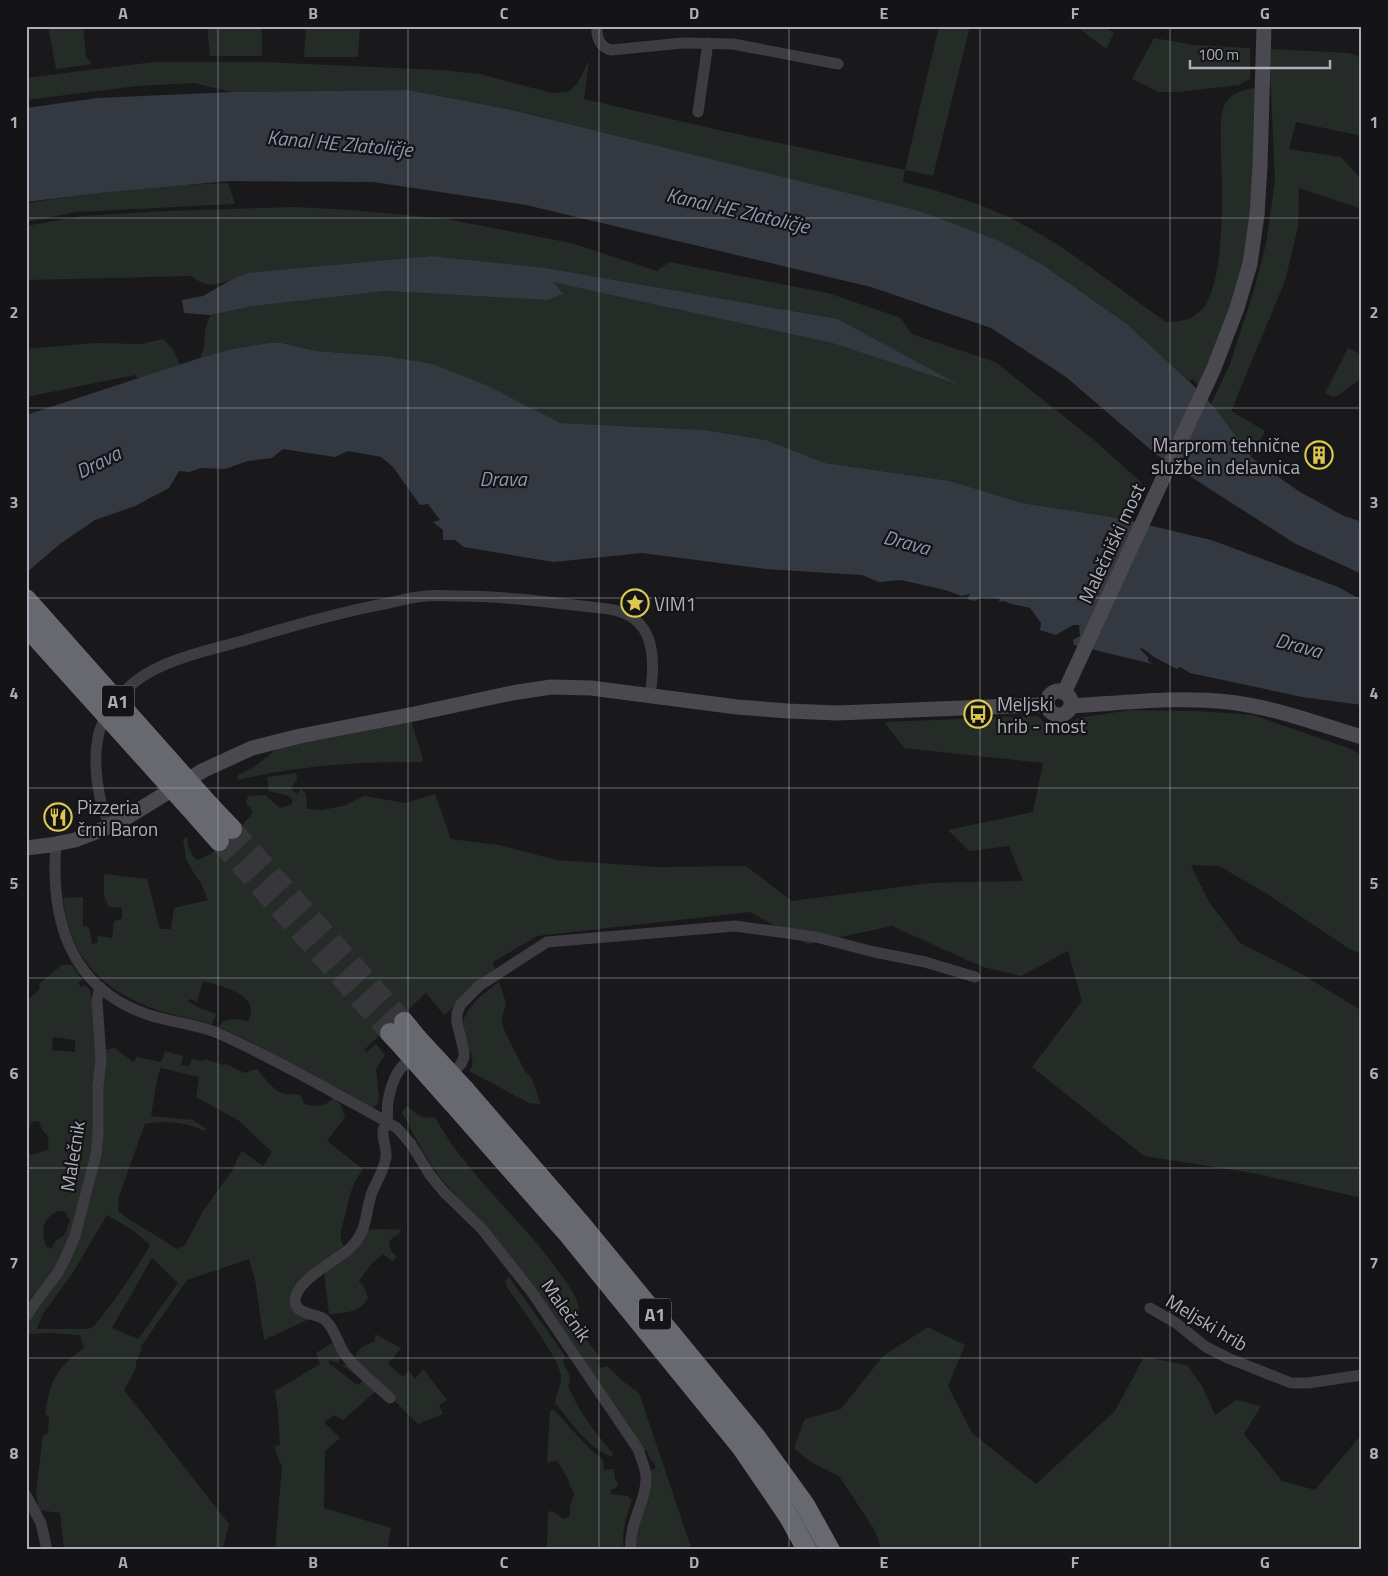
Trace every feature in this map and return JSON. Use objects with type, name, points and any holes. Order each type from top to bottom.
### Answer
[{"type":"highway","name":"A1","points":[[26,599],[209,805],[226,835],[189,807],[26,626]]},
{"type":"highway","name":"A1","points":[[397,1027],[458,1096],[587,1232],[756,1437],[805,1505],[830,1550]]},
{"type":"highway","name":"A1","points":[[458,1096],[742,1448],[789,1517],[807,1550]]},
{"type":"street","points":[[597,26],[598,40],[604,48],[611,50],[683,43],[733,44],[838,64]]},
{"type":"street","name":"Malečniški most","points":[[1068,693],[1214,368],[1237,308],[1250,264],[1257,215],[1264,26]]},
{"type":"street","points":[[698,112],[708,43]]},
{"type":"street","points":[[110,826],[102,806],[97,783],[96,756],[98,735],[110,709],[136,681],[161,666],[191,655],[342,612],[427,596],[484,596],[618,612],[630,616],[647,633],[651,647],[652,664],[650,696]]},
{"type":"street","points":[[26,848],[56,844],[88,835],[110,826],[204,770],[252,748],[300,736],[512,693],[552,687],[591,688],[738,707],[817,712],[1048,706],[1049,697],[1060,691],[1228,702],[1270,710],[1362,737]]},
{"type":"street","name":"Malečnik","points":[[56,844],[55,884],[57,905],[63,931],[82,968],[100,988],[127,1006],[148,1014],[214,1031],[272,1059],[397,1128],[411,1144],[430,1175],[444,1192],[482,1230],[531,1291],[638,1449],[646,1476],[644,1492],[631,1536],[631,1550]]},
{"type":"street","points":[[390,1398],[350,1360],[324,1318],[300,1311],[296,1307],[295,1300],[303,1284],[349,1249],[361,1235],[365,1226],[372,1194],[386,1156],[383,1132],[387,1122],[388,1102],[395,1076],[404,1065],[414,1060],[421,1062],[438,1079],[444,1081],[450,1078],[464,1057],[457,1013],[461,1004],[479,986],[547,942],[735,926],[816,937],[874,952],[925,962],[975,978]]},
{"type":"street","name":"Malečnik","points":[[26,1317],[57,1274],[65,1259],[80,1219],[96,1154],[98,1086],[101,1059],[97,1000],[100,988]]},
{"type":"street","name":"Meljski hrib","points":[[1150,1308],[1176,1322],[1228,1358],[1291,1383],[1308,1383],[1362,1375]]},
{"type":"street","points":[[26,1495],[41,1523],[47,1550]]},
{"type":"shaded area","points":[[48,26],[83,26],[86,56],[92,64],[56,69]]},
{"type":"shaded area","points":[[207,26],[262,26],[262,56],[210,56]]},
{"type":"shaded area","points":[[306,26],[360,26],[358,57],[304,57]]},
{"type":"shaded area","points":[[939,26],[970,26],[933,176],[905,170]]},
{"type":"shaded area","points":[[1076,26],[1103,26],[1114,33],[1106,49]]},
{"type":"shaded area","points":[[1154,38],[1195,45],[1250,48],[1250,79],[1239,85],[1178,92],[1159,92],[1132,79]]},
{"type":"shaded area","points":[[1269,49],[1349,53],[1362,58],[1362,136],[1296,122],[1289,149],[1341,157],[1362,180],[1362,209],[1299,188],[1298,227],[1285,281],[1231,411],[1265,431],[1251,457],[1211,404],[1230,364],[1254,290],[1266,244],[1275,180]]},
{"type":"shaded area","points":[[589,61],[584,99],[905,170],[903,182],[947,194],[1004,215],[1057,244],[1166,322],[1183,321],[1198,313],[1207,301],[1214,284],[1221,237],[1222,112],[1226,102],[1236,94],[1244,90],[1256,88],[1253,200],[1244,266],[1230,313],[1200,388],[1193,379],[1189,381],[1127,324],[1043,265],[1000,241],[920,211],[512,110],[408,90],[232,92],[194,83],[137,86],[26,100],[26,78],[154,62],[263,62],[440,70],[480,74],[552,93],[568,92],[577,84]]},
{"type":"shaded area","points":[[228,183],[235,204],[76,212],[26,222],[26,203],[141,187]]},
{"type":"shaded area","points":[[294,207],[352,210],[447,219],[571,243],[657,271],[669,262],[828,293],[901,318],[912,334],[995,362],[1094,440],[1142,483],[1118,518],[1022,503],[950,481],[825,463],[766,440],[705,430],[561,423],[486,385],[383,356],[316,351],[282,343],[232,349],[200,358],[204,348],[205,330],[210,315],[253,306],[386,291],[547,300],[552,281],[832,343],[954,382],[838,319],[546,268],[431,256],[258,272],[210,285],[191,276],[26,280],[26,226],[82,216]]},
{"type":"shaded area","points":[[163,339],[173,349],[180,365],[138,379],[135,375],[26,397],[26,349],[95,343],[142,344]]},
{"type":"shaded area","points":[[1348,348],[1362,355],[1362,378],[1333,397],[1325,393]]},
{"type":"shaded area","points":[[1131,710],[1197,711],[1253,715],[1348,748],[1362,755],[1362,954],[1348,948],[1264,892],[1219,866],[1191,865],[1209,902],[1240,943],[1305,976],[1362,1011],[1362,1198],[1253,1173],[1144,1156],[1032,1067],[1082,1001],[1068,951],[1021,976],[983,967],[892,926],[808,944],[750,912],[537,936],[493,962],[495,971],[444,1015],[426,993],[364,1050],[366,1052],[376,1044],[385,1055],[376,1069],[379,1100],[374,1107],[368,1106],[261,1047],[219,1027],[223,1021],[235,1019],[248,1021],[251,1012],[250,1004],[238,993],[203,981],[197,1002],[190,999],[188,1001],[197,1007],[216,1014],[212,1024],[161,1011],[122,994],[93,970],[82,955],[73,938],[63,898],[83,897],[83,926],[89,927],[92,944],[97,943],[98,936],[112,938],[114,921],[122,919],[122,908],[109,907],[104,896],[104,874],[147,879],[160,929],[171,929],[174,908],[208,900],[200,881],[186,859],[183,839],[188,837],[188,846],[196,860],[212,853],[242,826],[253,812],[246,803],[248,796],[265,795],[280,808],[292,804],[292,799],[289,796],[269,791],[267,777],[296,773],[297,780],[291,788],[297,794],[301,788],[306,794],[307,809],[322,810],[343,806],[364,796],[406,803],[435,794],[451,839],[499,845],[556,860],[658,867],[746,866],[792,901],[930,883],[1023,881],[1009,846],[969,851],[948,830],[1033,812],[1043,763],[904,748],[884,722],[1038,716],[1045,723],[1059,728],[1068,725],[1078,718]]},
{"type":"shaded area","points":[[411,721],[423,759],[421,762],[329,765],[282,771],[237,780],[238,775],[254,767],[280,747]]},
{"type":"shaded area","points":[[62,965],[72,965],[82,980],[78,983],[81,987],[85,985],[90,990],[96,1020],[96,1131],[66,1251],[39,1293],[33,1295],[26,1305],[26,1149],[31,1155],[48,1150],[49,1144],[47,1135],[39,1121],[31,1122],[30,1127],[26,1130],[26,996],[30,998],[40,989],[39,984]],"holes":[[[53,1037],[75,1040],[75,1052],[52,1050]],[[58,1211],[64,1211],[70,1220],[64,1236],[56,1240],[52,1249],[46,1246],[43,1230],[49,1217]]]},
{"type":"shaded area","points":[[499,982],[506,1003],[502,1024],[525,1071],[532,1079],[541,1105],[529,1103],[469,1071],[472,1061],[463,1028],[465,1016],[468,1010],[483,995]]},
{"type":"shaded area","points":[[115,1048],[133,1062],[137,1057],[161,1062],[165,1051],[183,1056],[181,1065],[189,1066],[192,1059],[203,1061],[204,1059],[223,1065],[226,1064],[245,1073],[257,1069],[269,1084],[281,1093],[301,1096],[304,1104],[320,1106],[333,1098],[341,1105],[345,1117],[327,1141],[363,1169],[355,1181],[341,1229],[341,1240],[345,1250],[293,1297],[314,1317],[264,1340],[255,1280],[249,1259],[187,1280],[140,1348],[142,1349],[136,1362],[136,1368],[124,1390],[229,1524],[222,1550],[64,1550],[60,1513],[39,1510],[36,1493],[43,1435],[48,1434],[49,1417],[45,1414],[52,1384],[60,1369],[84,1348],[80,1335],[26,1334],[26,1324],[85,1221],[104,1050]],"holes":[[[161,1068],[199,1077],[196,1097],[238,1120],[272,1152],[263,1166],[242,1151],[234,1168],[203,1211],[185,1245],[177,1249],[118,1211],[119,1196],[145,1124],[175,1123],[204,1131],[206,1129],[193,1120],[151,1116],[158,1075]],[[107,1215],[134,1231],[150,1245],[124,1287],[94,1326],[88,1329],[37,1329],[42,1315],[72,1274]],[[152,1258],[178,1283],[138,1339],[112,1328]]]},
{"type":"shaded area","points":[[407,1106],[423,1117],[435,1117],[462,1158],[544,1252],[569,1286],[578,1304],[579,1320],[583,1333],[601,1359],[597,1361],[600,1368],[607,1366],[639,1393],[692,1550],[637,1550],[633,1536],[650,1471],[656,1468],[654,1462],[651,1461],[647,1451],[642,1451],[458,1197],[433,1167],[402,1112]]},
{"type":"shaded area","points":[[401,1229],[399,1234],[389,1242],[391,1251],[397,1257],[392,1261],[383,1254],[364,1273],[359,1281],[365,1289],[368,1298],[361,1307],[351,1311],[329,1314],[324,1271],[366,1230]]},
{"type":"shaded area","points":[[509,1277],[565,1356],[563,1361],[569,1376],[568,1386],[572,1396],[588,1422],[614,1455],[610,1456],[601,1452],[586,1440],[555,1403],[561,1379],[559,1368],[546,1344],[506,1285],[506,1280]]},
{"type":"shaded area","points":[[928,1327],[965,1345],[948,1386],[972,1433],[1036,1484],[1115,1411],[1144,1357],[1187,1365],[1202,1386],[1215,1415],[1236,1400],[1261,1406],[1244,1434],[1282,1481],[1315,1490],[1362,1434],[1362,1550],[882,1550],[874,1529],[839,1476],[809,1461],[794,1448],[805,1419],[841,1409],[883,1356]]},
{"type":"shaded area","points":[[375,1334],[401,1348],[388,1364],[403,1377],[409,1371],[415,1379],[423,1369],[447,1400],[439,1405],[443,1414],[418,1424],[352,1359],[362,1347],[375,1341]]},
{"type":"shaded area","points":[[335,1341],[342,1353],[338,1363],[329,1360],[329,1363],[358,1385],[363,1380],[343,1366],[348,1362],[378,1389],[343,1420],[334,1415],[324,1422],[340,1438],[325,1451],[324,1508],[391,1528],[387,1550],[275,1550],[282,1467],[274,1447],[280,1445],[275,1391],[320,1364],[316,1353]]},
{"type":"shaded area","points":[[554,1410],[590,1449],[603,1460],[604,1470],[614,1469],[615,1479],[618,1484],[616,1488],[611,1490],[611,1494],[627,1496],[632,1500],[624,1531],[624,1550],[547,1549],[548,1512],[552,1511],[564,1519],[570,1516],[570,1506],[574,1495],[567,1477],[557,1461],[547,1462],[550,1411]]},
{"type":"water","name":"Kanal HE Zlatoličje","points":[[408,90],[512,110],[920,211],[1000,241],[1043,265],[1127,324],[1215,408],[1251,457],[1300,492],[1344,516],[1362,522],[1362,574],[1294,543],[1157,455],[1066,377],[991,328],[871,287],[526,205],[373,182],[229,181],[108,192],[26,202],[26,108],[98,98],[232,92]]},
{"type":"water","points":[[431,256],[546,268],[838,319],[958,384],[832,343],[553,282],[563,294],[547,300],[386,291],[253,306],[210,315],[184,313],[182,300],[203,296],[247,273]]},
{"type":"water","name":"Drava","points":[[282,343],[316,351],[383,356],[432,364],[486,385],[561,423],[705,430],[766,440],[825,463],[950,481],[1022,503],[1118,518],[1211,540],[1338,587],[1362,600],[1362,705],[1302,697],[1190,673],[1180,667],[1177,669],[1154,657],[1142,648],[1140,649],[1148,657],[1148,661],[1153,664],[1074,645],[1073,640],[1080,636],[1079,625],[1073,625],[1056,635],[1040,630],[1041,623],[1030,608],[1005,601],[999,602],[1000,599],[997,598],[980,597],[976,601],[967,599],[970,594],[962,596],[901,580],[879,582],[862,575],[766,569],[642,553],[553,562],[464,547],[455,540],[443,540],[443,530],[433,522],[440,520],[428,504],[420,505],[393,467],[381,457],[348,451],[335,457],[283,449],[272,458],[248,461],[225,469],[201,468],[189,472],[179,471],[169,488],[135,506],[95,520],[60,544],[26,573],[26,415],[200,358],[232,349]]},
{"type":"tunnel","points":[[232,829],[404,1022]]},
{"type":"tunnel","points":[[219,841],[390,1033]]},
{"type":"place","name":"Marprom tehnične službe in delavnica","points":[[1319,455]]},
{"type":"place","name":"VIM1","points":[[635,603]]},
{"type":"place","name":"Meljski hrib - most","points":[[978,714]]},
{"type":"place","name":"Pizzeria črni Baron","points":[[58,817]]}]
